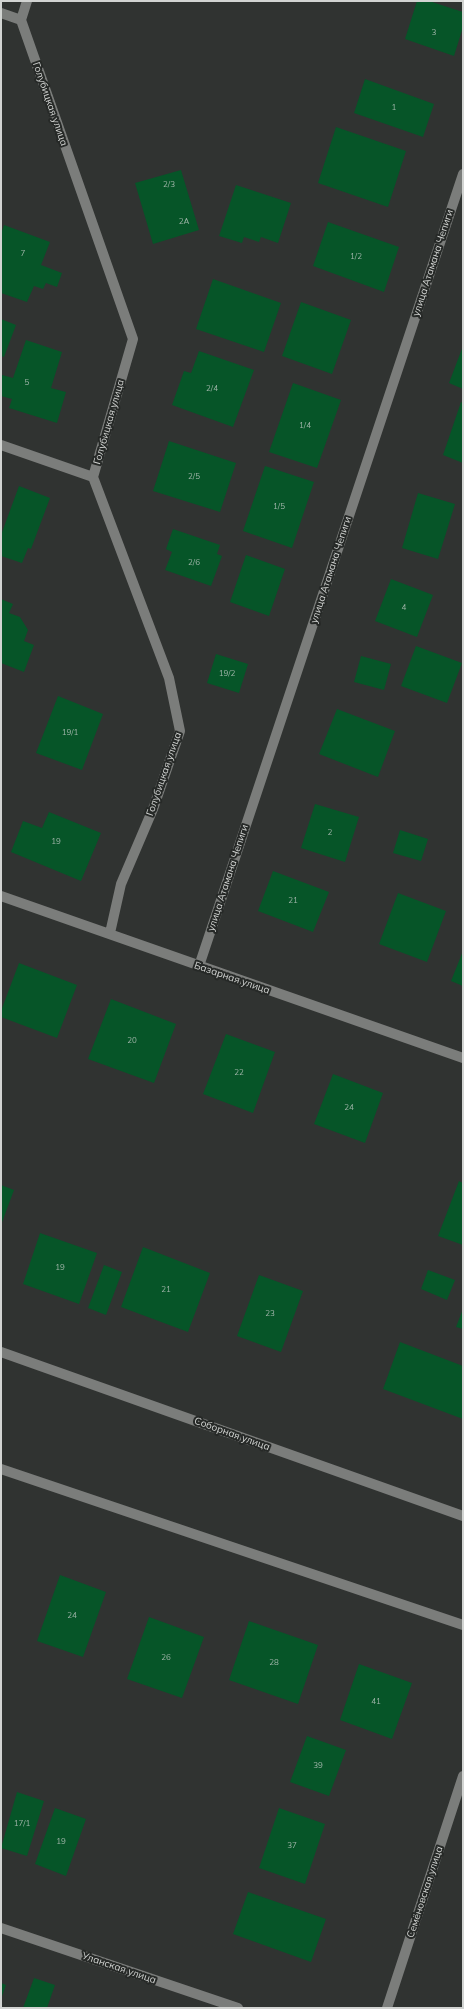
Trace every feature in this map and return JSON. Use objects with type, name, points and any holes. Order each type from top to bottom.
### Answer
[{"type":"street","points":[[1,13],[21,20],[27,1]]},
{"type":"street","name":"Голубицкая улица","points":[[21,20],[133,339],[93,477],[169,678],[180,731],[153,810],[121,884],[110,933]]},
{"type":"street","name":"улица Атамана Чепиги","points":[[199,966],[463,174]]},
{"type":"street","points":[[1,445],[93,477]]},
{"type":"street","name":"Базарная улица","points":[[1,896],[463,1058]]},
{"type":"street","name":"Соборная улица","points":[[1,1352],[463,1516]]},
{"type":"street","points":[[1,1469],[463,1625]]},
{"type":"street","name":"Семёновская улица","points":[[388,2008],[463,1776]]},
{"type":"street","name":"Уланская улица","points":[[1,1928],[238,2008]]},
{"type":"building","points":[[417,1],[429,1],[463,12],[463,27],[454,56],[405,39]]},
{"type":"building","points":[[365,79],[434,104],[423,137],[354,113]]},
{"type":"building","points":[[336,127],[406,151],[388,207],[318,183]]},
{"type":"building","points":[[181,170],[199,230],[153,244],[135,183]]},
{"type":"building","points":[[236,185],[291,203],[278,243],[261,237],[259,242],[244,237],[242,243],[219,236]]},
{"type":"building","points":[[328,222],[399,247],[384,292],[313,266]]},
{"type":"building","points":[[4,225],[50,242],[41,265],[62,273],[57,287],[46,283],[43,289],[34,286],[27,302],[1,293],[1,234]]},
{"type":"building","points":[[213,279],[281,303],[264,352],[196,329]]},
{"type":"building","points":[[301,302],[351,320],[332,374],[282,356]]},
{"type":"building","points":[[1,319],[16,325],[4,357],[1,356]]},
{"type":"building","points":[[26,340],[62,352],[51,388],[66,392],[57,423],[9,408],[12,399],[1,396],[2,375],[13,378]]},
{"type":"building","points":[[463,346],[463,389],[449,383]]},
{"type":"building","points":[[199,351],[254,370],[233,427],[172,405],[184,371],[191,373]]},
{"type":"building","points":[[293,383],[341,400],[317,468],[269,452]]},
{"type":"building","points":[[461,402],[463,403],[463,463],[443,455]]},
{"type":"building","points":[[169,441],[236,463],[220,512],[153,491]]},
{"type":"building","points":[[265,466],[314,482],[292,548],[243,531]]},
{"type":"building","points":[[19,486],[50,498],[31,549],[28,548],[22,563],[1,556],[1,535]]},
{"type":"building","points":[[418,493],[455,504],[438,559],[402,548]]},
{"type":"building","points":[[173,529],[220,545],[217,554],[222,556],[211,586],[165,570],[172,552],[166,549]]},
{"type":"building","points":[[246,555],[285,569],[269,616],[230,602]]},
{"type":"building","points":[[391,579],[433,595],[417,637],[375,621]]},
{"type":"building","points":[[1,599],[13,604],[9,613],[20,617],[28,630],[24,641],[34,645],[24,672],[1,663]]},
{"type":"building","points":[[416,646],[462,663],[447,703],[401,686]]},
{"type":"building","points":[[216,654],[248,664],[239,693],[207,683]]},
{"type":"building","points":[[361,656],[391,664],[384,690],[354,682]]},
{"type":"building","points":[[58,696],[103,714],[82,770],[36,753]]},
{"type":"building","points":[[337,709],[395,731],[378,777],[319,754]]},
{"type":"building","points":[[315,804],[359,817],[345,862],[301,848]]},
{"type":"building","points":[[49,812],[101,833],[81,881],[11,852],[23,821],[42,828]]},
{"type":"building","points":[[400,830],[428,839],[421,861],[393,853]]},
{"type":"building","points":[[273,871],[329,892],[313,932],[258,911]]},
{"type":"building","points":[[398,893],[446,911],[427,962],[379,944]]},
{"type":"building","points":[[463,951],[463,986],[451,981]]},
{"type":"building","points":[[19,963],[77,985],[57,1038],[1,1017],[1,1011]]},
{"type":"building","points":[[111,999],[176,1024],[154,1083],[88,1059]]},
{"type":"building","points":[[226,1034],[275,1052],[253,1113],[203,1094]]},
{"type":"building","points":[[333,1074],[383,1093],[365,1143],[314,1124]]},
{"type":"building","points":[[459,1181],[463,1183],[463,1245],[438,1236]]},
{"type":"building","points":[[1,1185],[14,1190],[1,1225]]},
{"type":"building","points":[[40,1233],[97,1253],[79,1304],[23,1284]]},
{"type":"building","points":[[143,1247],[210,1273],[188,1332],[121,1307]]},
{"type":"building","points":[[104,1265],[122,1272],[106,1315],[88,1308]]},
{"type":"building","points":[[428,1270],[455,1280],[447,1300],[421,1289]]},
{"type":"building","points":[[259,1275],[303,1291],[281,1352],[237,1336]]},
{"type":"building","points":[[463,1309],[463,1329],[456,1327]]},
{"type":"building","points":[[400,1342],[463,1366],[463,1419],[383,1389]]},
{"type":"building","points":[[60,1575],[106,1592],[83,1657],[37,1641]]},
{"type":"building","points":[[149,1617],[204,1637],[182,1698],[127,1679]]},
{"type":"building","points":[[249,1621],[318,1645],[298,1704],[229,1680]]},
{"type":"building","points":[[359,1664],[412,1683],[392,1739],[340,1720]]},
{"type":"building","points":[[307,1736],[346,1750],[329,1796],[290,1782]]},
{"type":"building","points":[[17,1792],[44,1801],[27,1856],[1,1848]]},
{"type":"building","points":[[55,1808],[86,1819],[66,1876],[35,1864]]},
{"type":"building","points":[[279,1808],[325,1824],[305,1884],[259,1868]]},
{"type":"building","points":[[248,1892],[326,1919],[311,1962],[233,1934]]},
{"type":"building","points":[[34,1978],[55,1985],[47,2008],[23,2008]]},
{"type":"building","points":[[1,1983],[6,1985],[1,1999]]}]
